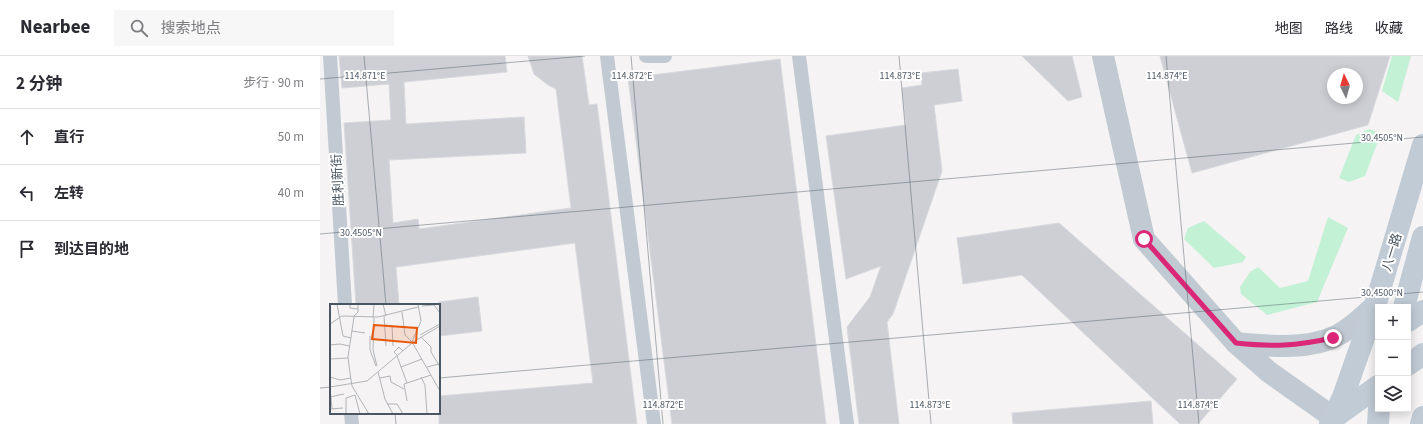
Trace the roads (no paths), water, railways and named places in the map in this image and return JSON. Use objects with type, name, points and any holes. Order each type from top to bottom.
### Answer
[{"type":"main road","name":"八一路","points":[[1376,304],[1423,145]]},
{"type":"main road","name":"八一路","points":[[1405,304],[1423,237]]},
{"type":"main road","name":"八一路","points":[[1335,422],[1375,306]]},
{"type":"main road","points":[[1411,319],[1423,311]]},
{"type":"main road","points":[[1359,353],[1375,342]]},
{"type":"main road","points":[[1411,362],[1423,354]]},
{"type":"main road","points":[[1335,422],[1375,389]]},
{"type":"main road","points":[[1378,424],[1379,412]]},
{"type":"main road","points":[[1421,424],[1423,417]]},
{"type":"street","name":"胜利新街","points":[[330,56],[345,304]]},
{"type":"street","points":[[607,56],[654,424]]},
{"type":"street","points":[[646,56],[665,56]]},
{"type":"street","points":[[799,56],[847,424]]},
{"type":"street","points":[[1103,56],[1144,239],[1236,343],[1269,372],[1335,422]]},
{"type":"street","points":[[1236,343],[1279,346],[1302,345],[1333,338],[1354,325],[1375,306]]},
{"type":"street","points":[[351,414],[352,424]]}]
